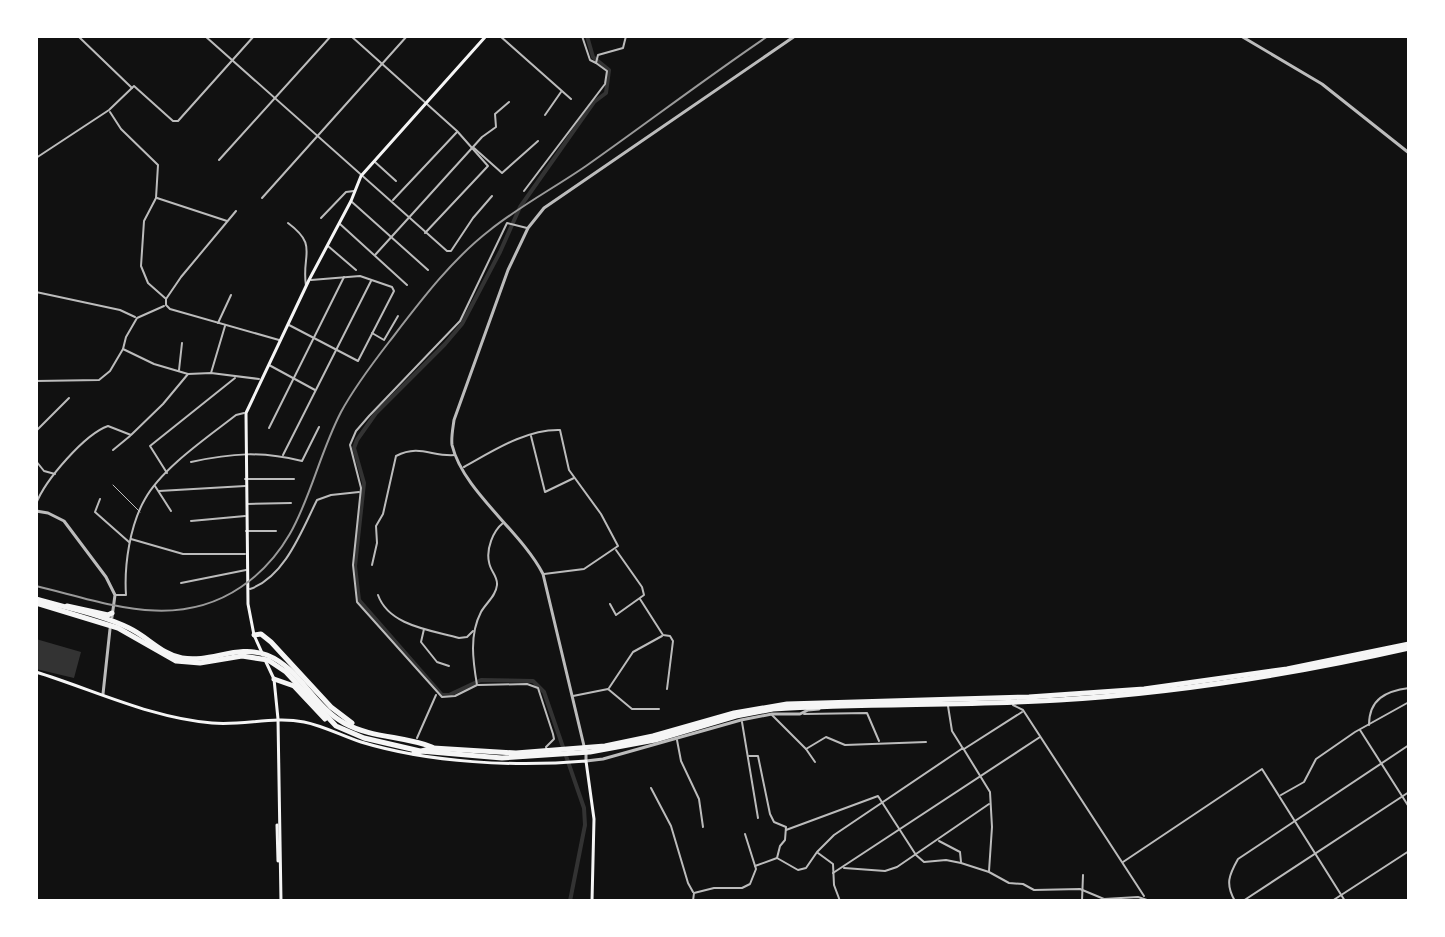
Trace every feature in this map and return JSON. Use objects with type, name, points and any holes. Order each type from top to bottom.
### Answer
[{"type":"highway","points":[[36,601],[124,626],[175,656],[194,659],[253,654],[280,664],[327,711],[345,723],[360,730],[416,741],[433,748]]},
{"type":"highway","points":[[36,601],[123,630],[176,661],[200,663],[253,654]]},
{"type":"highway","points":[[63,607],[74,606],[112,615]]},
{"type":"highway","points":[[254,635],[261,634],[282,652],[343,717],[360,730]]},
{"type":"highway","points":[[414,751],[433,748],[539,754],[590,752],[736,716],[778,709],[1002,703],[1147,693],[1255,678],[1409,646]]},
{"type":"highway","points":[[636,742],[764,707],[1029,697],[1144,689],[1287,669],[1409,646]]},
{"type":"highway","points":[[280,664],[336,726]]},
{"type":"highway","points":[[274,679],[294,686],[328,723],[364,738],[414,751],[502,758],[539,754]]},
{"type":"main road","points":[[280,901],[278,719],[274,679],[254,635],[248,590],[244,453],[246,413],[361,176],[486,36]]},
{"type":"main road","points":[[36,672],[153,712],[189,720],[216,724],[278,719],[310,723],[362,742],[466,760],[548,764],[586,761],[594,819],[592,901]]},
{"type":"street","points":[[78,36],[175,122],[254,36]]},
{"type":"street","points":[[205,36],[447,251],[451,251],[492,196]]},
{"type":"street","points":[[219,160],[331,36]]},
{"type":"street","points":[[351,36],[457,131],[487,164],[488,169],[425,233]]},
{"type":"street","points":[[262,198],[407,36]]},
{"type":"street","points":[[500,36],[571,99]]},
{"type":"street","points":[[524,191],[605,84],[607,71],[596,61],[590,60],[582,36]]},
{"type":"street","points":[[596,61],[623,48],[626,36]]},
{"type":"street","points":[[795,36],[544,208],[528,228],[508,270],[454,420],[452,437],[456,455],[463,467],[503,523],[521,540],[543,574],[586,761],[772,714],[867,713],[880,742]]},
{"type":"street","points":[[1241,36],[1322,84],[1409,153]]},
{"type":"street","points":[[36,158],[109,110],[134,87]]},
{"type":"street","points":[[545,115],[562,91]]},
{"type":"street","points":[[375,255],[472,148],[496,127],[495,114],[509,102]]},
{"type":"street","points":[[109,110],[121,129],[158,165],[156,198],[144,221],[141,266],[148,283],[166,299]]},
{"type":"street","points":[[391,202],[457,131]]},
{"type":"street","points":[[472,148],[502,173],[538,141]]},
{"type":"street","points":[[375,161],[396,181]]},
{"type":"street","points":[[321,218],[346,192],[355,191]]},
{"type":"street","points":[[156,198],[228,221]]},
{"type":"street","points":[[351,201],[428,270]]},
{"type":"street","points":[[236,211],[206,249],[200,251],[166,299],[166,305],[170,309],[280,340]]},
{"type":"street","points":[[288,223],[307,242],[307,286]]},
{"type":"street","points":[[339,223],[407,285]]},
{"type":"street","points":[[528,228],[507,223],[460,321],[369,416],[351,440],[350,450],[360,492],[353,565],[358,607],[437,693],[447,698],[455,696],[476,682],[527,684],[538,688],[554,739],[546,747],[548,764]]},
{"type":"street","points":[[327,245],[356,270]]},
{"type":"street","points":[[288,325],[358,361],[394,291],[392,287],[372,280],[345,276],[309,280]]},
{"type":"street","points":[[269,428],[345,276]]},
{"type":"street","points":[[283,455],[372,280]]},
{"type":"street","points":[[36,292],[120,310],[137,318]]},
{"type":"street","points":[[218,323],[231,295]]},
{"type":"street","points":[[36,381],[99,380],[110,371],[137,318],[166,305]]},
{"type":"street","points":[[371,333],[384,340],[398,316]]},
{"type":"street","points":[[211,373],[226,325]]},
{"type":"street","points":[[179,371],[182,343]]},
{"type":"street","points":[[123,349],[154,364],[188,374],[211,373],[260,379]]},
{"type":"street","points":[[268,364],[315,390]]},
{"type":"street","points":[[113,450],[163,404],[188,374]]},
{"type":"street","points":[[167,473],[150,446],[236,377]]},
{"type":"street","points":[[36,431],[69,398]]},
{"type":"street","points":[[115,595],[126,595],[130,541],[145,499],[167,473],[236,415],[246,413]]},
{"type":"street","points":[[36,504],[42,490],[95,431],[108,426],[131,435]]},
{"type":"street","points":[[191,462],[244,453],[283,455],[303,460],[319,427]]},
{"type":"street","points":[[463,467],[531,434],[560,430],[569,470],[601,514],[618,546],[584,569],[543,574]]},
{"type":"street","points":[[531,434],[545,492],[575,478]]},
{"type":"street","points":[[372,565],[377,543],[376,526],[383,514],[396,456],[408,450],[456,455]]},
{"type":"street","points":[[36,461],[44,471],[56,474]]},
{"type":"street","points":[[245,479],[294,479]]},
{"type":"street","points":[[155,486],[171,511]]},
{"type":"street","points":[[159,491],[245,486]]},
{"type":"street","points":[[248,590],[268,579],[286,557],[317,500],[360,492]]},
{"type":"street","points":[[100,499],[95,512],[130,541],[183,554],[246,554]]},
{"type":"street","points":[[246,504],[291,503]]},
{"type":"street","points":[[36,511],[64,521],[106,577],[115,595],[112,615]]},
{"type":"street","points":[[191,521],[245,516]]},
{"type":"street","points":[[476,682],[474,631],[482,610],[495,593],[497,585],[489,562],[492,536],[503,523]]},
{"type":"street","points":[[246,531],[276,531]]},
{"type":"street","points":[[610,604],[616,615],[644,595],[642,587],[615,549]]},
{"type":"street","points":[[181,583],[247,570]]},
{"type":"street","points":[[378,595],[382,607],[396,619],[459,638],[467,637],[474,631]]},
{"type":"street","points":[[640,599],[663,635]]},
{"type":"street","points":[[425,628],[421,642],[437,662],[449,666]]},
{"type":"street","points":[[103,694],[110,629]]},
{"type":"street","points":[[572,697],[608,689],[633,652],[663,635],[670,636],[673,641],[667,689]]},
{"type":"street","points":[[1369,726],[1369,711],[1381,696],[1409,688]]},
{"type":"street","points":[[608,689],[632,709],[659,709]]},
{"type":"street","points":[[417,738],[437,693]]},
{"type":"street","points":[[755,866],[777,858],[798,870],[806,868],[834,835],[1023,711],[1026,705],[1039,701]]},
{"type":"street","points":[[1280,795],[1304,782],[1316,759],[1359,729],[1409,702]]},
{"type":"street","points":[[1002,703],[1016,705],[1023,711],[1144,898]]},
{"type":"street","points":[[948,704],[952,731],[990,792],[989,872]]},
{"type":"street","points":[[800,714],[828,707]]},
{"type":"street","points":[[778,709],[800,714]]},
{"type":"street","points":[[772,714],[815,762]]},
{"type":"street","points":[[741,720],[758,818]]},
{"type":"street","points":[[1359,729],[1409,807]]},
{"type":"street","points":[[806,749],[826,737],[845,745],[926,742]]},
{"type":"street","points":[[833,873],[1040,737]]},
{"type":"street","points":[[677,739],[681,761],[699,799],[703,827]]},
{"type":"street","points":[[1235,901],[1228,889],[1228,882],[1238,859],[1409,745]]},
{"type":"street","points":[[749,756],[758,756],[774,822],[786,827],[785,840],[777,858]]},
{"type":"street","points":[[1123,862],[1262,769],[1345,901]]},
{"type":"street","points":[[651,788],[671,826],[688,883],[694,893],[693,901]]},
{"type":"street","points":[[1243,901],[1409,792]]},
{"type":"street","points":[[786,830],[878,796],[916,855],[924,862],[946,860],[961,863],[989,872],[1009,883],[1023,884],[1030,890],[1082,890],[1104,899],[1144,898],[1150,901]]},
{"type":"street","points":[[841,868],[885,871],[916,855],[990,803]]},
{"type":"street","points":[[694,893],[748,886],[755,874],[755,866],[745,834]]},
{"type":"street","points":[[937,840],[960,852],[961,863]]},
{"type":"street","points":[[1332,901],[1409,851]]},
{"type":"street","points":[[817,852],[833,864],[834,885],[840,901]]},
{"type":"street","points":[[1082,901],[1083,875]]},
{"type":"street","points":[[918,901],[937,901]]},
{"type":"lane","points":[[113,485],[140,512]]},
{"type":"shaded area","points":[[36,639],[81,652],[74,678],[36,669]]},
{"type":"waterway","points":[[570,901],[585,825],[584,808],[544,692],[533,681],[481,680],[449,695],[442,695],[359,600],[355,566],[364,483],[354,448],[376,413],[462,324],[520,207],[594,102],[606,93],[609,70],[593,57],[587,36]]},
{"type":"railway","points":[[36,586],[113,605],[165,611],[216,601],[241,587],[263,569],[293,529],[330,436],[352,394],[400,327],[449,268],[501,221],[586,166],[768,36]]}]
